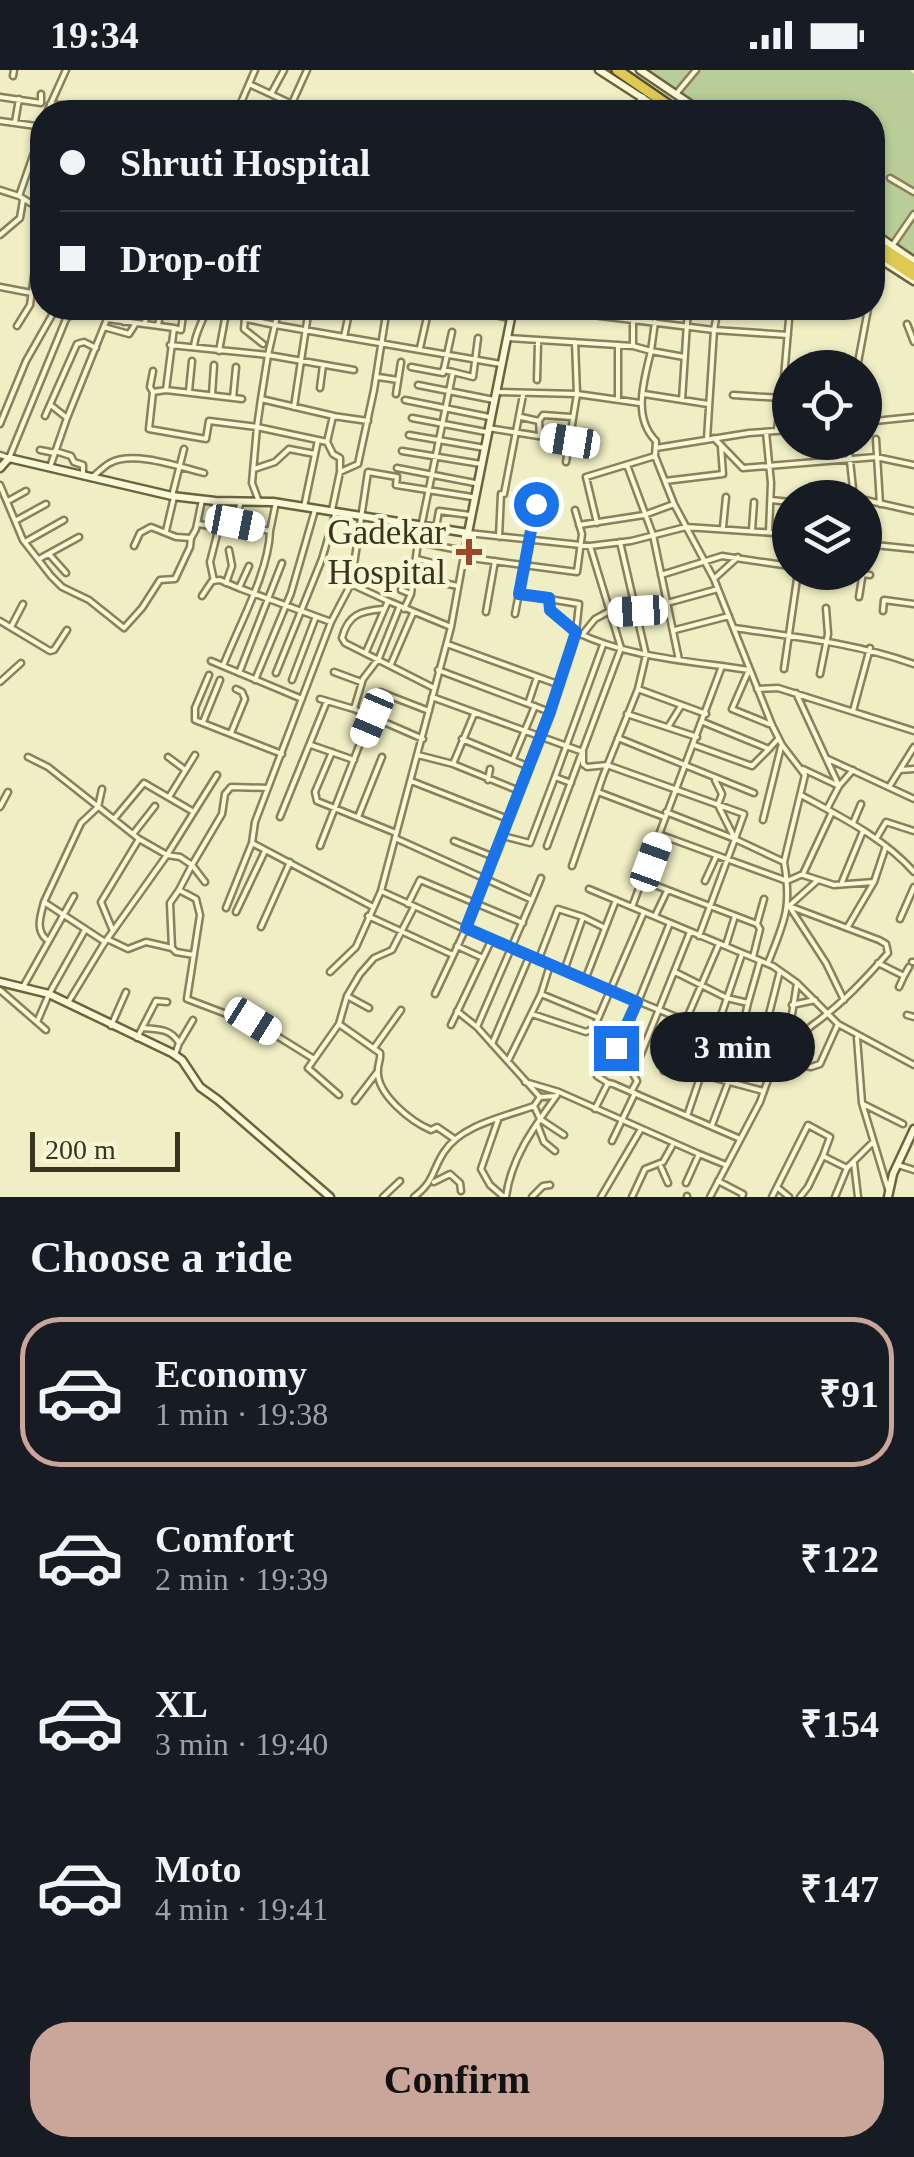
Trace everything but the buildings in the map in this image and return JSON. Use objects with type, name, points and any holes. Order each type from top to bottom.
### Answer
[{"type":"highway","points":[[617,70],[661,100]]},
{"type":"highway","points":[[885,256],[914,275]]},
{"type":"street","points":[[52,100],[66,70]]},
{"type":"street","points":[[242,100],[255,70]]},
{"type":"street","points":[[271,94],[284,70]]},
{"type":"street","points":[[294,100],[307,70]]},
{"type":"street","points":[[599,70],[646,100]]},
{"type":"street","points":[[640,70],[685,100]]},
{"type":"street","points":[[676,94],[696,70]]},
{"type":"street","points":[[249,84],[284,100]]},
{"type":"street","points":[[41,94],[41,100]]},
{"type":"street","points":[[0,97],[30,101]]},
{"type":"street","points":[[15,122],[18,99]]},
{"type":"street","points":[[0,121],[30,125]]},
{"type":"street","points":[[0,235],[20,218],[21,198],[30,169]]},
{"type":"street","points":[[890,178],[914,192]]},
{"type":"street","points":[[0,190],[30,203]]},
{"type":"street","points":[[892,246],[914,214]]},
{"type":"street","points":[[885,241],[914,261]]},
{"type":"street","points":[[0,287],[30,293],[28,311],[17,326]]},
{"type":"street","points":[[0,424],[26,361],[49,320]]},
{"type":"street","points":[[4,464],[66,320]]},
{"type":"street","points":[[50,468],[107,320]]},
{"type":"street","points":[[113,320],[196,332]]},
{"type":"street","points":[[144,324],[145,320]]},
{"type":"street","points":[[158,326],[159,320]]},
{"type":"street","points":[[182,330],[183,320]]},
{"type":"street","points":[[194,348],[201,320]]},
{"type":"street","points":[[219,351],[225,320]]},
{"type":"street","points":[[246,320],[244,329],[264,344]]},
{"type":"street","points":[[252,320],[501,364]]},
{"type":"street","points":[[260,502],[254,492],[257,426],[276,320]]},
{"type":"street","points":[[294,407],[307,320]]},
{"type":"street","points":[[344,336],[347,320]]},
{"type":"street","points":[[340,472],[358,464],[385,320]]},
{"type":"street","points":[[420,348],[426,320]]},
{"type":"street","points":[[330,972],[356,947],[382,891],[451,627],[510,320]]},
{"type":"street","points":[[633,346],[634,320],[788,335]]},
{"type":"street","points":[[682,400],[687,320]]},
{"type":"street","points":[[716,320],[711,438],[743,468],[830,460]]},
{"type":"street","points":[[787,350],[789,320]]},
{"type":"street","points":[[861,350],[866,320]]},
{"type":"street","points":[[652,322],[642,422],[656,441],[655,456],[674,504],[714,578],[782,745],[803,769],[839,786]]},
{"type":"street","points":[[104,327],[129,334],[136,323]]},
{"type":"street","points":[[907,324],[914,342]]},
{"type":"street","points":[[166,390],[174,328]]},
{"type":"street","points":[[411,367],[443,373],[452,332]]},
{"type":"street","points":[[443,370],[473,376],[478,338]]},
{"type":"street","points":[[506,338],[633,346],[684,356]]},
{"type":"street","points":[[45,416],[77,344],[84,342],[96,348]]},
{"type":"street","points":[[257,354],[264,344],[272,342]]},
{"type":"street","points":[[537,380],[538,342]]},
{"type":"street","points":[[566,462],[577,394],[575,342]]},
{"type":"street","points":[[170,345],[268,355],[354,370]]},
{"type":"street","points":[[618,345],[618,401]]},
{"type":"street","points":[[189,394],[192,361]]},
{"type":"street","points":[[396,394],[401,362]]},
{"type":"street","points":[[212,397],[214,365]]},
{"type":"street","points":[[320,388],[322,365]]},
{"type":"street","points":[[233,398],[236,366]]},
{"type":"street","points":[[153,371],[149,429],[206,439],[209,420],[327,442]]},
{"type":"street","points":[[354,709],[361,682],[379,658],[411,594],[453,372]]},
{"type":"street","points":[[377,377],[398,380]]},
{"type":"street","points":[[418,384],[495,396],[577,394],[642,403]]},
{"type":"street","points":[[153,392],[166,390],[242,399]]},
{"type":"street","points":[[644,394],[710,404]]},
{"type":"street","points":[[500,536],[500,494],[504,494],[524,395]]},
{"type":"street","points":[[732,396],[772,398]]},
{"type":"street","points":[[261,399],[368,420]]},
{"type":"street","points":[[405,400],[489,417]]},
{"type":"street","points":[[52,406],[66,418]]},
{"type":"street","points":[[540,436],[543,415],[573,417]]},
{"type":"street","points":[[276,672],[322,559],[334,511],[342,462],[332,454],[327,442],[334,416]]},
{"type":"street","points":[[521,417],[540,420]]},
{"type":"street","points":[[882,420],[914,417]]},
{"type":"street","points":[[412,418],[570,441]]},
{"type":"street","points":[[656,448],[772,431]]},
{"type":"street","points":[[766,432],[769,532]]},
{"type":"street","points":[[409,435],[485,448]]},
{"type":"street","points":[[304,507],[318,440]]},
{"type":"street","points":[[665,481],[723,474],[721,448]]},
{"type":"street","points":[[165,533],[184,449]]},
{"type":"street","points":[[254,470],[276,462],[289,449],[315,454]]},
{"type":"street","points":[[40,450],[71,456],[83,465],[87,477]]},
{"type":"street","points":[[402,451],[482,464]]},
{"type":"street","points":[[0,455],[4,464]]},
{"type":"street","points":[[597,522],[586,478],[655,456]]},
{"type":"street","points":[[882,458],[914,465]]},
{"type":"street","points":[[87,477],[121,460],[161,462],[204,473]]},
{"type":"street","points":[[4,464],[50,468],[173,496],[276,502],[468,533],[590,546],[686,527],[772,532]]},
{"type":"street","points":[[628,465],[653,536],[679,660]]},
{"type":"street","points":[[396,468],[478,484]]},
{"type":"street","points":[[226,908],[331,622],[352,584],[368,472],[397,477],[396,485],[474,498]]},
{"type":"street","points":[[0,485],[25,542],[62,588],[89,600],[124,628],[161,579],[175,579],[190,548],[202,500]]},
{"type":"street","points":[[8,501],[26,491]]},
{"type":"street","points":[[723,527],[726,497]]},
{"type":"street","points":[[215,501],[215,521],[270,531]]},
{"type":"street","points":[[235,523],[241,501]]},
{"type":"street","points":[[223,666],[270,542],[276,502]]},
{"type":"street","points":[[752,530],[754,502]]},
{"type":"street","points":[[16,521],[46,504]]},
{"type":"street","points":[[514,614],[536,504]]},
{"type":"street","points":[[579,525],[644,515],[674,504]]},
{"type":"street","points":[[882,504],[914,512]]},
{"type":"street","points":[[425,508],[470,514]]},
{"type":"street","points":[[255,680],[286,606],[316,509]]},
{"type":"street","points":[[436,528],[439,510]]},
{"type":"street","points":[[359,532],[495,561],[577,572],[582,545],[575,510]]},
{"type":"street","points":[[25,542],[64,520]]},
{"type":"street","points":[[214,581],[210,562],[220,522]]},
{"type":"street","points":[[197,524],[218,528]]},
{"type":"street","points":[[134,546],[140,533],[151,527],[190,538]]},
{"type":"street","points":[[39,560],[79,537]]},
{"type":"street","points":[[572,866],[638,688],[646,655],[620,542]]},
{"type":"street","points":[[547,846],[621,648],[590,546]]},
{"type":"street","points":[[882,546],[914,549]]},
{"type":"street","points":[[226,583],[232,566],[228,550]]},
{"type":"street","points":[[49,554],[66,573]]},
{"type":"street","points":[[661,575],[722,556],[772,563]]},
{"type":"street","points":[[714,578],[738,557]]},
{"type":"street","points":[[416,558],[442,565]]},
{"type":"street","points":[[486,612],[495,561]]},
{"type":"street","points":[[239,673],[282,563]]},
{"type":"street","points":[[239,588],[249,566]]},
{"type":"street","points":[[404,576],[401,590],[411,594]]},
{"type":"street","points":[[414,577],[458,586]]},
{"type":"street","points":[[214,581],[331,622]]},
{"type":"street","points":[[202,596],[214,581]]},
{"type":"street","points":[[352,584],[401,609],[451,627]]},
{"type":"street","points":[[579,634],[608,612],[638,611],[718,588]]},
{"type":"street","points":[[784,669],[795,590]]},
{"type":"street","points":[[859,596],[860,590]]},
{"type":"street","points":[[435,994],[486,878],[579,634],[579,604],[519,594]]},
{"type":"street","points":[[549,598],[550,610],[579,634],[603,645],[749,670]]},
{"type":"street","points":[[882,611],[884,600],[914,604]]},
{"type":"street","points":[[366,652],[388,601]]},
{"type":"street","points":[[11,627],[24,604]]},
{"type":"street","points":[[820,674],[827,640],[826,608]]},
{"type":"street","points":[[383,609],[361,611],[349,619],[344,630],[345,643],[434,688]]},
{"type":"street","points":[[391,664],[413,613]]},
{"type":"street","points":[[675,630],[728,616]]},
{"type":"street","points":[[292,680],[316,617]]},
{"type":"street","points":[[0,621],[50,651],[67,630]]},
{"type":"street","points":[[734,628],[870,648],[914,664]]},
{"type":"street","points":[[447,644],[560,685]]},
{"type":"street","points":[[502,836],[530,843],[603,645]]},
{"type":"street","points":[[853,712],[870,648]]},
{"type":"street","points":[[211,661],[302,699]]},
{"type":"street","points":[[0,682],[20,663]]},
{"type":"street","points":[[632,907],[722,666]]},
{"type":"street","points":[[438,670],[550,712]]},
{"type":"street","points":[[749,670],[732,709],[772,725]]},
{"type":"street","points":[[334,672],[361,682]]},
{"type":"street","points":[[209,674],[195,708],[195,720],[282,754]]},
{"type":"street","points":[[513,760],[537,678]]},
{"type":"street","points":[[203,722],[220,680]]},
{"type":"street","points":[[638,688],[706,714]]},
{"type":"street","points":[[757,689],[778,688],[914,731]]},
{"type":"street","points":[[231,732],[244,699],[242,692],[236,690]]},
{"type":"street","points":[[320,846],[382,691],[429,710]]},
{"type":"street","points":[[796,693],[839,786]]},
{"type":"street","points":[[432,697],[583,752]]},
{"type":"street","points":[[280,817],[324,700],[423,739]]},
{"type":"street","points":[[668,727],[681,706]]},
{"type":"street","points":[[453,764],[474,714]]},
{"type":"street","points":[[627,714],[697,737]]},
{"type":"street","points":[[703,722],[769,749]]},
{"type":"street","points":[[618,738],[754,793]]},
{"type":"street","points":[[694,745],[752,766],[779,738]]},
{"type":"street","points":[[462,739],[527,766]]},
{"type":"street","points":[[310,744],[354,760]]},
{"type":"street","points":[[764,820],[782,745]]},
{"type":"street","points":[[889,787],[914,748]]},
{"type":"street","points":[[332,752],[314,798],[532,900]]},
{"type":"street","points":[[583,752],[583,764],[587,767],[607,765],[744,814],[699,936]]},
{"type":"street","points":[[169,797],[195,755]]},
{"type":"street","points":[[418,756],[453,764],[518,790]]},
{"type":"street","points":[[28,757],[48,767],[139,839],[192,865],[205,882]]},
{"type":"street","points":[[168,757],[185,770]]},
{"type":"street","points":[[358,817],[382,757]]},
{"type":"street","points":[[827,758],[914,800]]},
{"type":"street","points":[[488,780],[490,769]]},
{"type":"street","points":[[768,964],[788,906],[784,862],[802,795],[803,769]]},
{"type":"street","points":[[900,770],[914,769]]},
{"type":"street","points":[[802,875],[839,786],[853,770]]},
{"type":"street","points":[[66,1005],[217,775]]},
{"type":"street","points":[[555,777],[571,783]]},
{"type":"street","points":[[714,780],[722,794]]},
{"type":"street","points":[[411,781],[508,819]]},
{"type":"street","points":[[114,819],[144,783],[192,811]]},
{"type":"street","points":[[731,785],[718,805],[735,839]]},
{"type":"street","points":[[172,948],[170,902],[222,814],[225,794],[236,786],[268,788]]},
{"type":"street","points":[[48,940],[39,924],[44,902],[81,823],[98,807],[102,789]]},
{"type":"street","points":[[1,803],[8,792]]},
{"type":"street","points":[[597,792],[735,839],[784,862]]},
{"type":"street","points":[[802,795],[852,822],[914,872]]},
{"type":"street","points":[[852,822],[861,804]]},
{"type":"street","points":[[133,834],[155,806]]},
{"type":"street","points":[[876,839],[886,822],[914,831]]},
{"type":"street","points":[[842,884],[863,832]]},
{"type":"street","points":[[660,835],[788,881],[802,875],[842,884],[874,882]]},
{"type":"street","points":[[112,931],[101,902],[139,839]]},
{"type":"street","points":[[454,840],[494,857]]},
{"type":"street","points":[[252,843],[372,907]]},
{"type":"street","points":[[846,928],[874,882],[886,846]]},
{"type":"street","points":[[236,912],[265,852]]},
{"type":"street","points":[[705,881],[716,857]]},
{"type":"street","points":[[260,927],[290,862]]},
{"type":"street","points":[[476,1027],[541,878]]},
{"type":"street","points":[[339,1094],[309,1070],[340,1024],[347,996],[374,958],[392,950],[420,880],[476,900],[523,923]]},
{"type":"street","points":[[788,906],[818,880]]},
{"type":"street","points":[[644,881],[757,924],[760,929],[753,957]]},
{"type":"street","points":[[900,920],[914,887]]},
{"type":"street","points":[[589,888],[768,964],[797,983],[856,1037],[914,1066]]},
{"type":"street","points":[[179,890],[196,899],[200,915],[187,999],[231,1012],[239,1022],[253,1021],[314,1059]]},
{"type":"street","points":[[382,891],[538,961],[791,1064],[820,1064],[838,1024]]},
{"type":"street","points":[[655,916],[667,891]]},
{"type":"street","points":[[22,987],[74,896]]},
{"type":"street","points":[[586,980],[616,900]]},
{"type":"street","points":[[757,924],[764,900]]},
{"type":"street","points":[[44,902],[86,930],[128,949],[146,942],[194,954]]},
{"type":"street","points":[[906,905],[914,908]]},
{"type":"street","points":[[778,1052],[793,1046],[812,1026],[829,1016],[888,953],[886,944],[788,906]]},
{"type":"street","points":[[788,906],[826,963],[844,1000]]},
{"type":"street","points":[[538,961],[558,909],[606,928]]},
{"type":"street","points":[[532,1014],[586,1032],[594,1028],[644,912]]},
{"type":"street","points":[[368,916],[453,955]]},
{"type":"street","points":[[664,1071],[699,986],[735,916]]},
{"type":"street","points":[[564,971],[583,918]]},
{"type":"street","points":[[670,923],[620,1044],[602,1059],[597,1076],[739,1139]]},
{"type":"street","points":[[37,1022],[48,994],[86,930]]},
{"type":"street","points":[[612,1141],[633,1092],[633,1074],[690,932]]},
{"type":"street","points":[[451,1024],[491,941]]},
{"type":"street","points":[[458,946],[483,958]]},
{"type":"street","points":[[686,1116],[742,954]]},
{"type":"street","points":[[492,1044],[529,957]]},
{"type":"street","points":[[739,1043],[760,961]]},
{"type":"street","points":[[878,963],[904,976]]},
{"type":"street","points":[[900,987],[912,964]]},
{"type":"street","points":[[508,1061],[541,994],[550,965]]},
{"type":"street","points":[[768,1018],[780,971]]},
{"type":"street","points":[[675,972],[699,986],[748,1003]]},
{"type":"street","points":[[0,982],[48,994],[175,1055],[200,1088],[330,1197]]},
{"type":"street","points":[[710,1197],[790,1027],[797,983]]},
{"type":"street","points":[[0,990],[46,1030]]},
{"type":"street","points":[[111,1026],[126,992]]},
{"type":"street","points":[[541,994],[598,1018]]},
{"type":"street","points":[[347,996],[369,1008]]},
{"type":"street","points":[[137,1038],[157,1000],[166,1002]]},
{"type":"street","points":[[792,1005],[815,1000]]},
{"type":"street","points":[[374,1048],[402,1010]]},
{"type":"street","points":[[458,1011],[540,1098]]},
{"type":"street","points":[[907,1015],[914,1017]]},
{"type":"street","points":[[175,1055],[193,1020]]},
{"type":"street","points":[[340,1024],[382,1056],[378,1070],[354,1101]]},
{"type":"street","points":[[143,1028],[169,1031],[180,1044]]},
{"type":"street","points":[[791,1064],[801,1051],[804,1036]]},
{"type":"street","points":[[856,1037],[862,1103],[888,1193]]},
{"type":"street","points":[[378,1070],[400,1112],[413,1123],[431,1130],[436,1127],[454,1139]]},
{"type":"street","points":[[700,1074],[763,1090]]},
{"type":"street","points":[[712,1125],[728,1081]]},
{"type":"street","points":[[524,1082],[726,1165]]},
{"type":"street","points":[[595,1109],[608,1083]]},
{"type":"street","points":[[430,1185],[443,1153],[465,1130],[557,1094]]},
{"type":"street","points":[[498,1120],[481,1168],[490,1185],[505,1197],[517,1158],[557,1094]]},
{"type":"street","points":[[862,1103],[903,1124]]},
{"type":"street","points":[[534,1106],[544,1142],[555,1151]]},
{"type":"street","points":[[539,1121],[564,1135]]},
{"type":"street","points":[[772,1197],[808,1125],[830,1138],[800,1197]]},
{"type":"street","points":[[601,1197],[641,1129]]},
{"type":"street","points":[[888,1193],[914,1129]]},
{"type":"street","points":[[858,1197],[854,1163],[857,1155],[872,1143]]},
{"type":"street","points":[[668,1183],[662,1171],[663,1162],[674,1144]]},
{"type":"street","points":[[686,1183],[699,1154]]},
{"type":"street","points":[[823,1156],[847,1168]]},
{"type":"street","points":[[632,1197],[643,1171],[649,1165],[663,1162]]},
{"type":"street","points":[[835,1197],[847,1168],[854,1163]]},
{"type":"street","points":[[898,1164],[914,1170]]},
{"type":"street","points":[[414,1197],[446,1173],[460,1183],[462,1191]]},
{"type":"street","points":[[383,1197],[400,1181]]},
{"type":"street","points":[[718,1181],[743,1194],[742,1197]]},
{"type":"street","points":[[532,1197],[550,1185]]},
{"type":"street","points":[[777,1188],[790,1197]]},
{"type":"green space","points":[[633,70],[910,70],[914,74],[914,256],[885,237],[885,100],[679,100]]},
{"type":"place","name":"Gadekar Hospital","points":[[469,552]]},
{"type":"route","points":[[536,504],[519,594],[549,598],[550,610],[576,632],[550,712],[466,928],[637,1002],[616,1048]]}]
